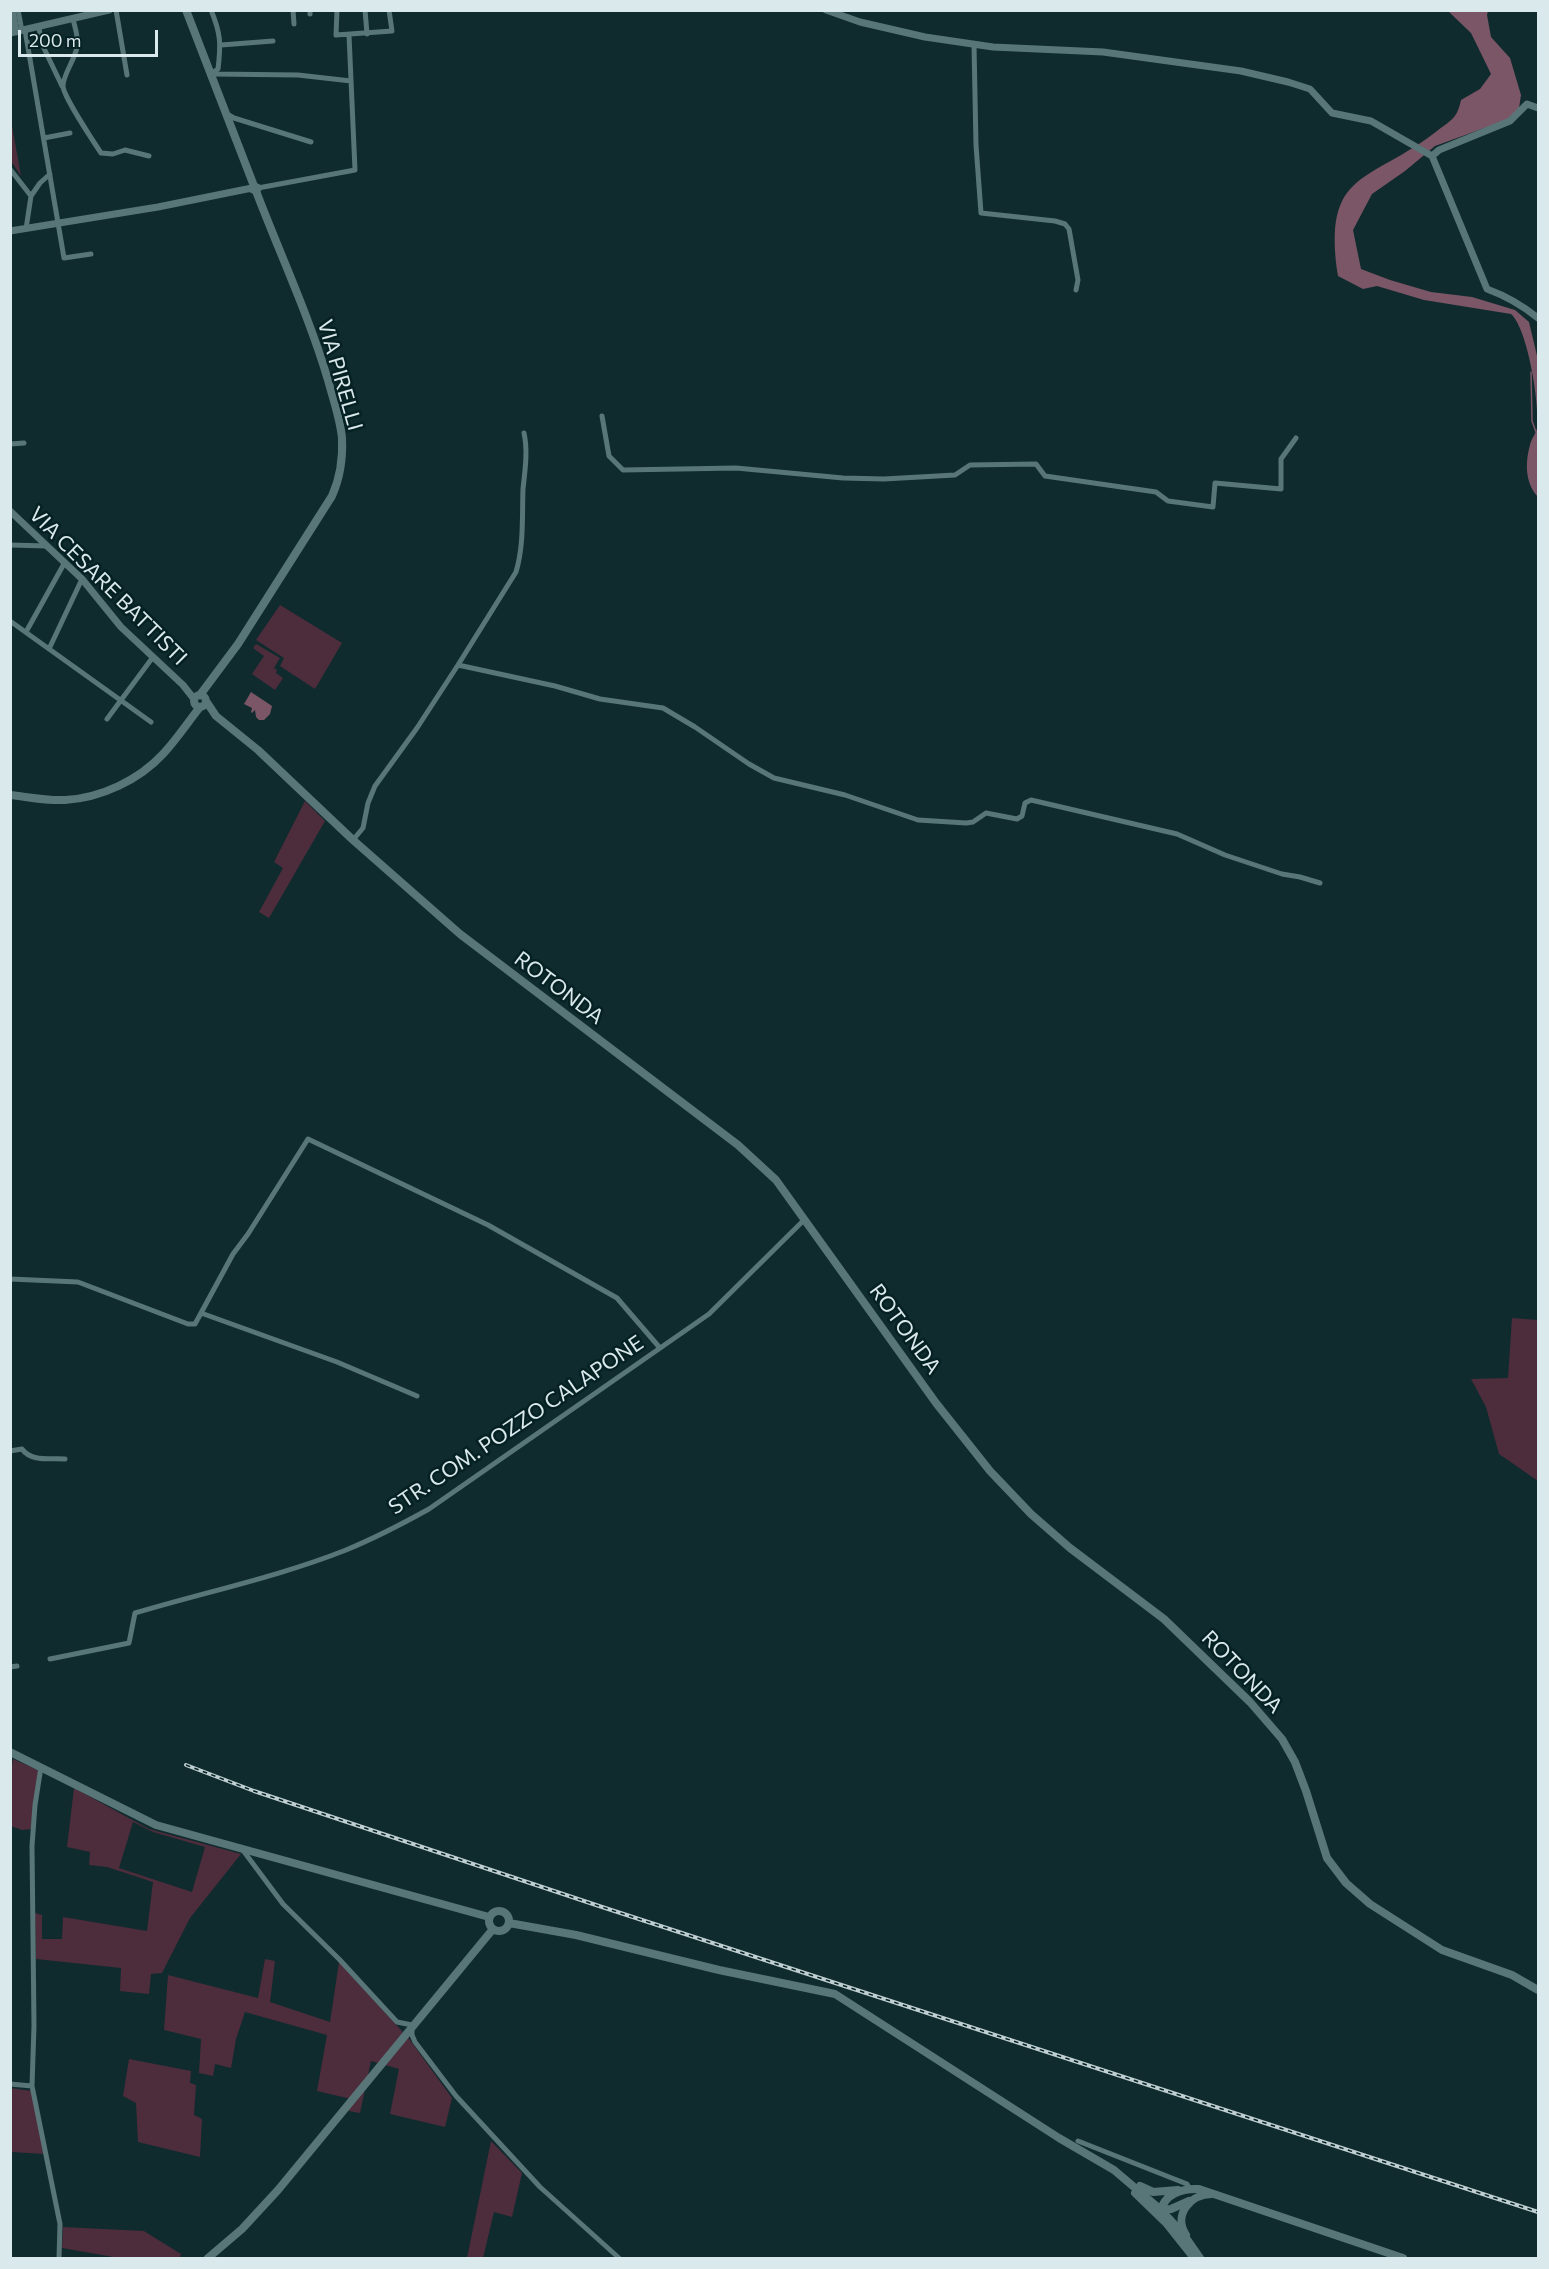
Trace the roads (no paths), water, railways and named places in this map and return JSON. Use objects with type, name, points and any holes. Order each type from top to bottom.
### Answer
[{"type":"main road","name":"VIA PIRELLI","points":[[10,795],[63,800],[104,792],[127,782],[166,750],[200,701],[336,487],[341,463],[342,437],[338,414],[320,356],[186,10]]},
{"type":"main road","name":"ROTONDA","points":[[200,701],[258,750],[353,840],[472,944],[738,1145],[777,1180],[936,1403],[990,1471],[1062,1541],[1164,1619],[1250,1702],[1282,1739],[1295,1762],[1306,1791],[1327,1858],[1346,1883],[1370,1904],[1442,1950],[1512,1975],[1539,1990]]},
{"type":"main road","points":[[10,1752],[156,1825],[489,1917]]},
{"type":"main road","points":[[494,1911],[502,1911],[508,1915],[509,1923],[502,1930],[493,1929],[489,1925],[489,1917],[494,1911]]},
{"type":"main road","points":[[509,1923],[576,1935],[719,1970],[835,1994],[1059,2138],[1132,2188],[1157,2209],[1171,2209],[1202,2194],[1216,2194]]},
{"type":"main road","points":[[208,2259],[242,2229],[278,2190],[493,1929]]},
{"type":"main road","points":[[1059,2138],[1076,2143],[1146,2190],[1160,2192],[1199,2189],[1403,2259]]},
{"type":"main road","points":[[1076,2143],[1114,2170],[1161,2210],[1202,2259]]},
{"type":"main road","points":[[1122,2182],[1151,2208],[1185,2245]]},
{"type":"main road","points":[[1188,2189],[1164,2201],[1161,2214],[1181,2236],[1194,2259]]},
{"type":"main road","points":[[1192,2200],[1185,2208],[1182,2226],[1202,2259]]},
{"type":"street","points":[[12,10],[44,138],[64,258],[91,254]]},
{"type":"street","points":[[18,10],[18,31]]},
{"type":"street","points":[[63,88],[64,77],[73,63],[78,47],[78,40],[66,10]]},
{"type":"street","points":[[116,10],[127,75]]},
{"type":"street","points":[[211,10],[219,31],[221,45],[218,69],[212,74]]},
{"type":"street","points":[[293,10],[294,24]]},
{"type":"street","points":[[337,10],[336,35],[392,31],[389,10]]},
{"type":"street","points":[[365,10],[367,34]]},
{"type":"street","points":[[826,10],[895,31],[974,45],[1103,52],[1241,71],[1310,89],[1332,113],[1371,121],[1432,156],[1487,289],[1523,306],[1539,318]]},
{"type":"street","points":[[18,31],[104,11]]},
{"type":"street","points":[[39,27],[41,42],[63,88],[101,153],[113,154],[125,150],[148,156]]},
{"type":"street","points":[[10,231],[158,207],[355,170],[350,35]]},
{"type":"street","points":[[221,45],[273,41]]},
{"type":"street","points":[[974,45],[976,145],[981,213],[1055,220],[1065,224],[1069,229],[1078,280],[1076,290]]},
{"type":"street","points":[[212,74],[298,75],[351,81]]},
{"type":"street","points":[[1432,156],[1439,150],[1510,122],[1527,104],[1539,108]]},
{"type":"street","points":[[227,114],[311,142]]},
{"type":"street","points":[[44,138],[70,133]]},
{"type":"street","points":[[10,168],[31,196]]},
{"type":"street","points":[[26,229],[31,196],[50,174]]},
{"type":"street","points":[[602,416],[609,456],[623,470],[736,468],[843,478],[884,479],[955,475],[970,465],[1036,464],[1046,476],[1156,492],[1168,501],[1213,507],[1215,483],[1281,489],[1281,459],[1296,438]]},
{"type":"street","points":[[353,840],[363,828],[368,803],[375,786],[417,728],[516,572],[521,555],[526,460],[524,433]]},
{"type":"street","points":[[10,444],[24,443]]},
{"type":"street","name":"VIA CESARE BATTISTI","points":[[10,511],[82,579],[121,627],[200,701]]},
{"type":"street","points":[[10,545],[48,546]]},
{"type":"street","points":[[26,632],[65,562]]},
{"type":"street","points":[[49,649],[82,579]]},
{"type":"street","points":[[10,621],[151,722]]},
{"type":"street","points":[[107,719],[153,657]]},
{"type":"street","points":[[458,665],[555,686],[600,699],[663,708],[695,727],[749,765],[774,778],[845,795],[918,820],[966,824],[986,813],[1017,819],[1022,816],[1025,803],[1031,800],[1177,834],[1225,855],[1320,884]]},
{"type":"street","points":[[10,1279],[78,1282],[188,1324],[195,1324],[232,1254],[248,1234],[308,1139],[488,1225],[617,1298],[660,1348]]},
{"type":"street","name":"STR. COM. POZZO CALAPONE","points":[[50,1659],[129,1643],[135,1612],[293,1568],[345,1550],[385,1533],[429,1509],[696,1324],[725,1300],[804,1220]]},
{"type":"street","points":[[201,1313],[337,1362],[417,1396]]},
{"type":"street","points":[[10,1451],[22,1449],[27,1456],[33,1458],[65,1459]]},
{"type":"street","points":[[41,1767],[32,1846],[32,2086],[60,2224],[59,2259]]},
{"type":"street","points":[[242,1849],[283,1904],[339,1959],[397,2022],[412,2025],[415,2042],[456,2096],[540,2187],[619,2259]]},
{"type":"street","points":[[399,2041],[415,2042]]},
{"type":"street","points":[[10,2084],[32,2086]]},
{"type":"street","points":[[1076,2143],[1187,2184],[1188,2189]]},
{"type":"waterway","points":[[1531,372],[1532,421],[1536,432]]},
{"type":"railway","points":[[186,1765],[254,1791],[599,1906],[1538,2212]]}]
